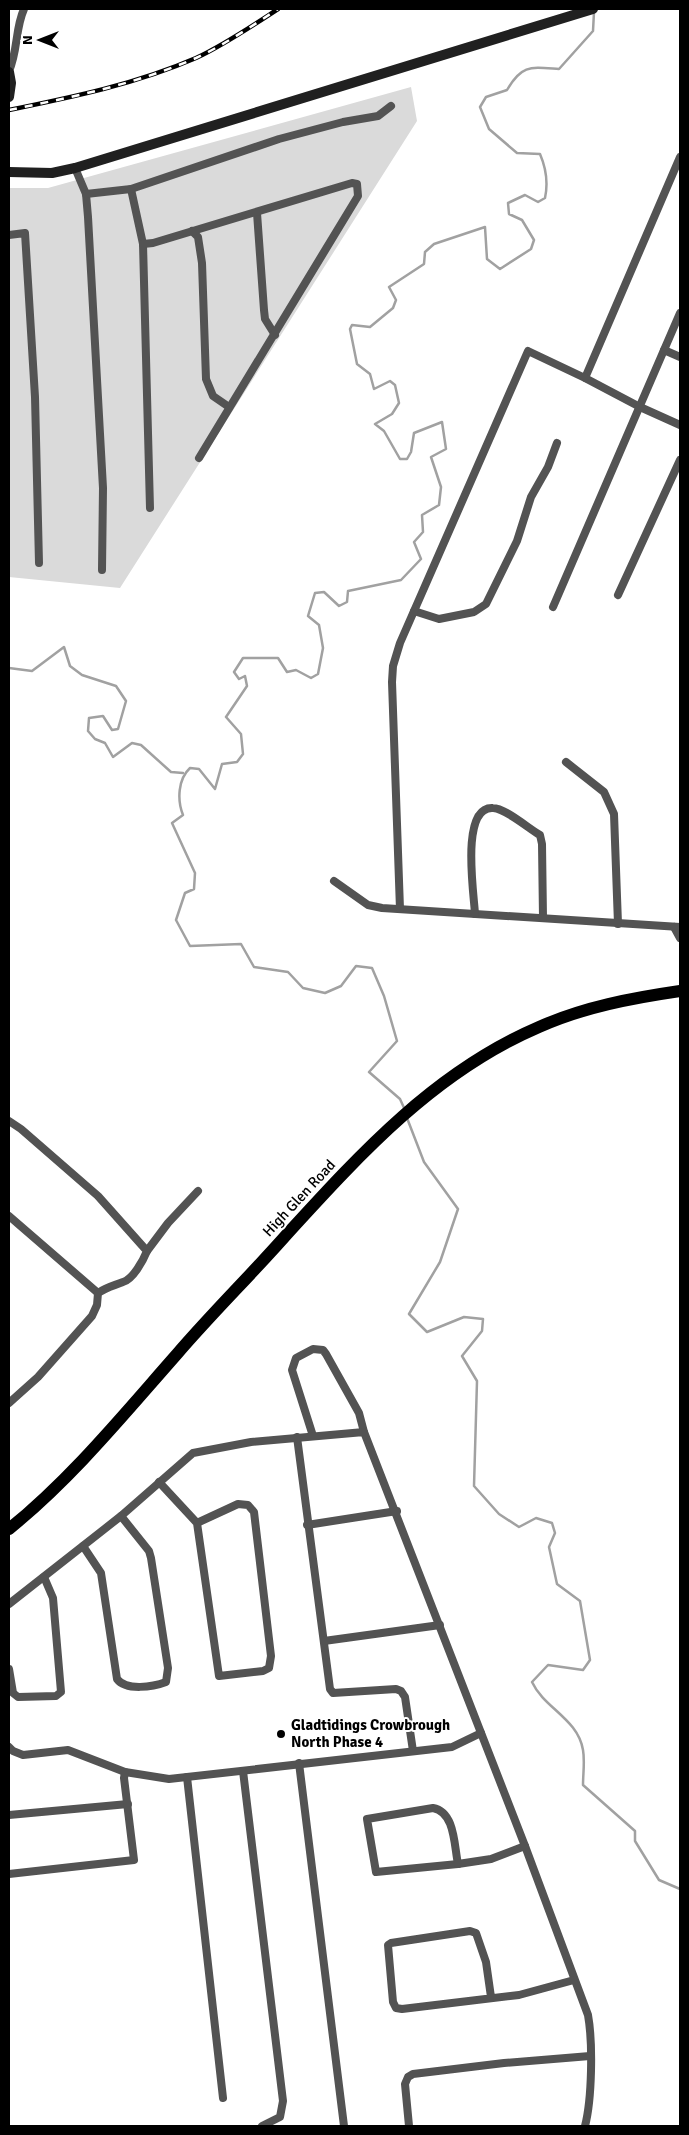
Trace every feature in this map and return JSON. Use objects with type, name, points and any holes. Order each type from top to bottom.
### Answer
[{"type":"main road","name":"High Glen Road","points":[[9,1529],[36,1506],[102,1439],[218,1307],[369,1145],[421,1099],[473,1062],[539,1027],[588,1008],[632,998],[680,991]]},
{"type":"street","points":[[9,97],[9,71],[14,60],[20,18],[24,9]]},
{"type":"street","points":[[9,172],[52,173],[75,168],[593,9]]},
{"type":"street","points":[[86,194],[131,189],[279,138],[343,122],[378,116],[391,106]]},
{"type":"street","points":[[585,378],[680,157]]},
{"type":"street","points":[[75,168],[86,194],[102,488],[102,570]]},
{"type":"street","points":[[143,244],[352,183],[357,184],[358,196],[199,458]]},
{"type":"street","points":[[131,189],[143,244],[150,508]]},
{"type":"street","points":[[257,212],[265,319],[275,335]]},
{"type":"street","points":[[192,231],[198,237],[202,263],[206,379],[213,396],[230,407]]},
{"type":"street","points":[[9,235],[25,232],[35,397],[39,563]]},
{"type":"street","points":[[554,607],[680,313]]},
{"type":"street","points":[[664,350],[680,356]]},
{"type":"street","points":[[400,910],[393,666],[400,643],[528,351],[680,425]]},
{"type":"street","points":[[414,611],[440,619],[474,612],[486,604],[513,550],[532,497],[557,443]]},
{"type":"street","points":[[618,595],[680,460]]},
{"type":"street","points":[[671,480],[680,485]]},
{"type":"street","points":[[566,762],[604,792],[614,814],[618,924]]},
{"type":"street","points":[[475,914],[471,835],[479,814],[490,808],[499,809],[540,835],[542,844],[542,918]]},
{"type":"street","points":[[334,881],[368,904],[400,910],[677,927],[680,938]]},
{"type":"street","points":[[9,1121],[21,1129],[98,1196],[147,1251]]},
{"type":"street","points":[[98,1293],[109,1286],[125,1282],[143,1262],[147,1251],[168,1223],[198,1190]]},
{"type":"street","points":[[9,1216],[98,1293]]},
{"type":"street","points":[[9,1403],[38,1377],[92,1316],[97,1305],[98,1293]]},
{"type":"street","points":[[313,1436],[292,1370],[296,1358],[313,1349],[323,1350],[326,1354],[359,1413],[364,1432],[397,1511],[525,1846],[589,2021],[590,2098],[585,2126]]},
{"type":"street","points":[[9,1604],[121,1516],[192,1453],[202,1449],[297,1437],[364,1432]]},
{"type":"street","points":[[297,1437],[328,1681],[333,1693],[396,1689],[404,1694],[413,1751]]},
{"type":"street","points":[[159,1482],[197,1523],[219,1676],[269,1668],[271,1656],[254,1512],[248,1506],[238,1504],[197,1523]]},
{"type":"street","points":[[307,1525],[397,1511]]},
{"type":"street","points":[[83,1546],[101,1573],[117,1678],[125,1686],[166,1682],[168,1668],[151,1558],[149,1551],[121,1516]]},
{"type":"street","points":[[9,1669],[13,1694],[18,1697],[56,1696],[61,1692],[53,1598],[44,1577]]},
{"type":"street","points":[[324,1641],[440,1625]]},
{"type":"street","points":[[9,1747],[23,1755],[68,1750],[125,1772],[169,1779],[452,1747],[481,1733]]},
{"type":"street","points":[[299,1763],[344,2126]]},
{"type":"street","points":[[244,1770],[283,2101],[280,2117],[262,2126]]},
{"type":"street","points":[[9,1874],[134,1860],[124,1778],[125,1772]]},
{"type":"street","points":[[187,1777],[223,2098]]},
{"type":"street","points":[[9,1815],[128,1804]]},
{"type":"street","points":[[458,1864],[448,1818],[440,1810],[432,1808],[367,1820],[376,1872],[380,1873],[458,1864],[490,1859],[525,1846]]},
{"type":"street","points":[[491,1998],[486,1962],[476,1933],[470,1931],[391,1943],[388,1946],[393,2002],[396,2008],[402,2009],[519,1995],[574,1980]]},
{"type":"street","points":[[409,2126],[405,2084],[408,2077],[413,2074],[504,2063],[590,2056]]},
{"type":"shaded area","points":[[411,87],[417,121],[120,588],[9,577],[9,188],[48,188]]},
{"type":"waterway","points":[[405,1110],[400,1099],[369,1072],[397,1041],[384,996],[372,968],[356,966],[341,986],[325,993],[303,988],[288,972],[254,967],[241,944],[190,946],[176,920],[185,893],[194,889],[195,873],[172,823],[183,815],[179,796],[183,778],[190,768],[199,769],[215,789],[222,764],[237,762],[243,754],[241,734],[226,717],[247,686],[245,676],[239,679],[234,672],[243,658],[278,658],[287,672],[296,670],[311,678],[318,674],[323,648],[319,625],[308,616],[315,593],[324,592],[339,606],[347,602],[348,591],[401,580],[421,559],[414,542],[423,532],[422,515],[439,505],[441,487],[431,457],[446,449],[442,422],[414,433],[411,452],[407,459],[400,459],[384,431],[375,424],[392,414],[399,403],[395,385],[390,381],[374,389],[370,374],[357,364],[350,329],[352,325],[370,327],[393,308],[396,300],[389,287],[424,264],[425,252],[434,244],[485,227],[487,259],[500,269],[531,249],[534,240],[522,220],[509,214],[508,203],[525,195],[538,202],[545,198],[546,182],[542,159],[540,154],[517,153],[489,129],[480,107],[486,97],[507,90],[523,71],[534,68],[559,69],[593,31],[594,12]]},
{"type":"waterway","points":[[9,668],[32,671],[64,647],[70,666],[82,675],[116,686],[126,701],[118,729],[112,730],[103,716],[89,718],[88,731],[95,739],[105,743],[113,757],[132,743],[141,745],[171,772],[183,773]]},
{"type":"waterway","points":[[407,1118],[424,1162],[458,1209],[440,1262],[409,1314],[427,1332],[464,1317],[483,1319],[482,1331],[462,1356],[477,1381],[474,1486],[499,1514],[519,1527],[536,1518],[552,1523],[555,1533],[549,1547],[557,1584],[580,1601],[590,1660],[583,1670],[548,1665],[532,1682],[537,1691],[568,1722],[580,1739],[584,1754],[583,1785],[635,1831],[635,1841],[659,1880],[680,1889]]},
{"type":"railway","points":[[9,110],[104,89],[173,67],[217,47],[278,9]]},
{"type":"place","name":"Gladtidings Crowbrough North Phase 4","points":[[281,1734]]}]
